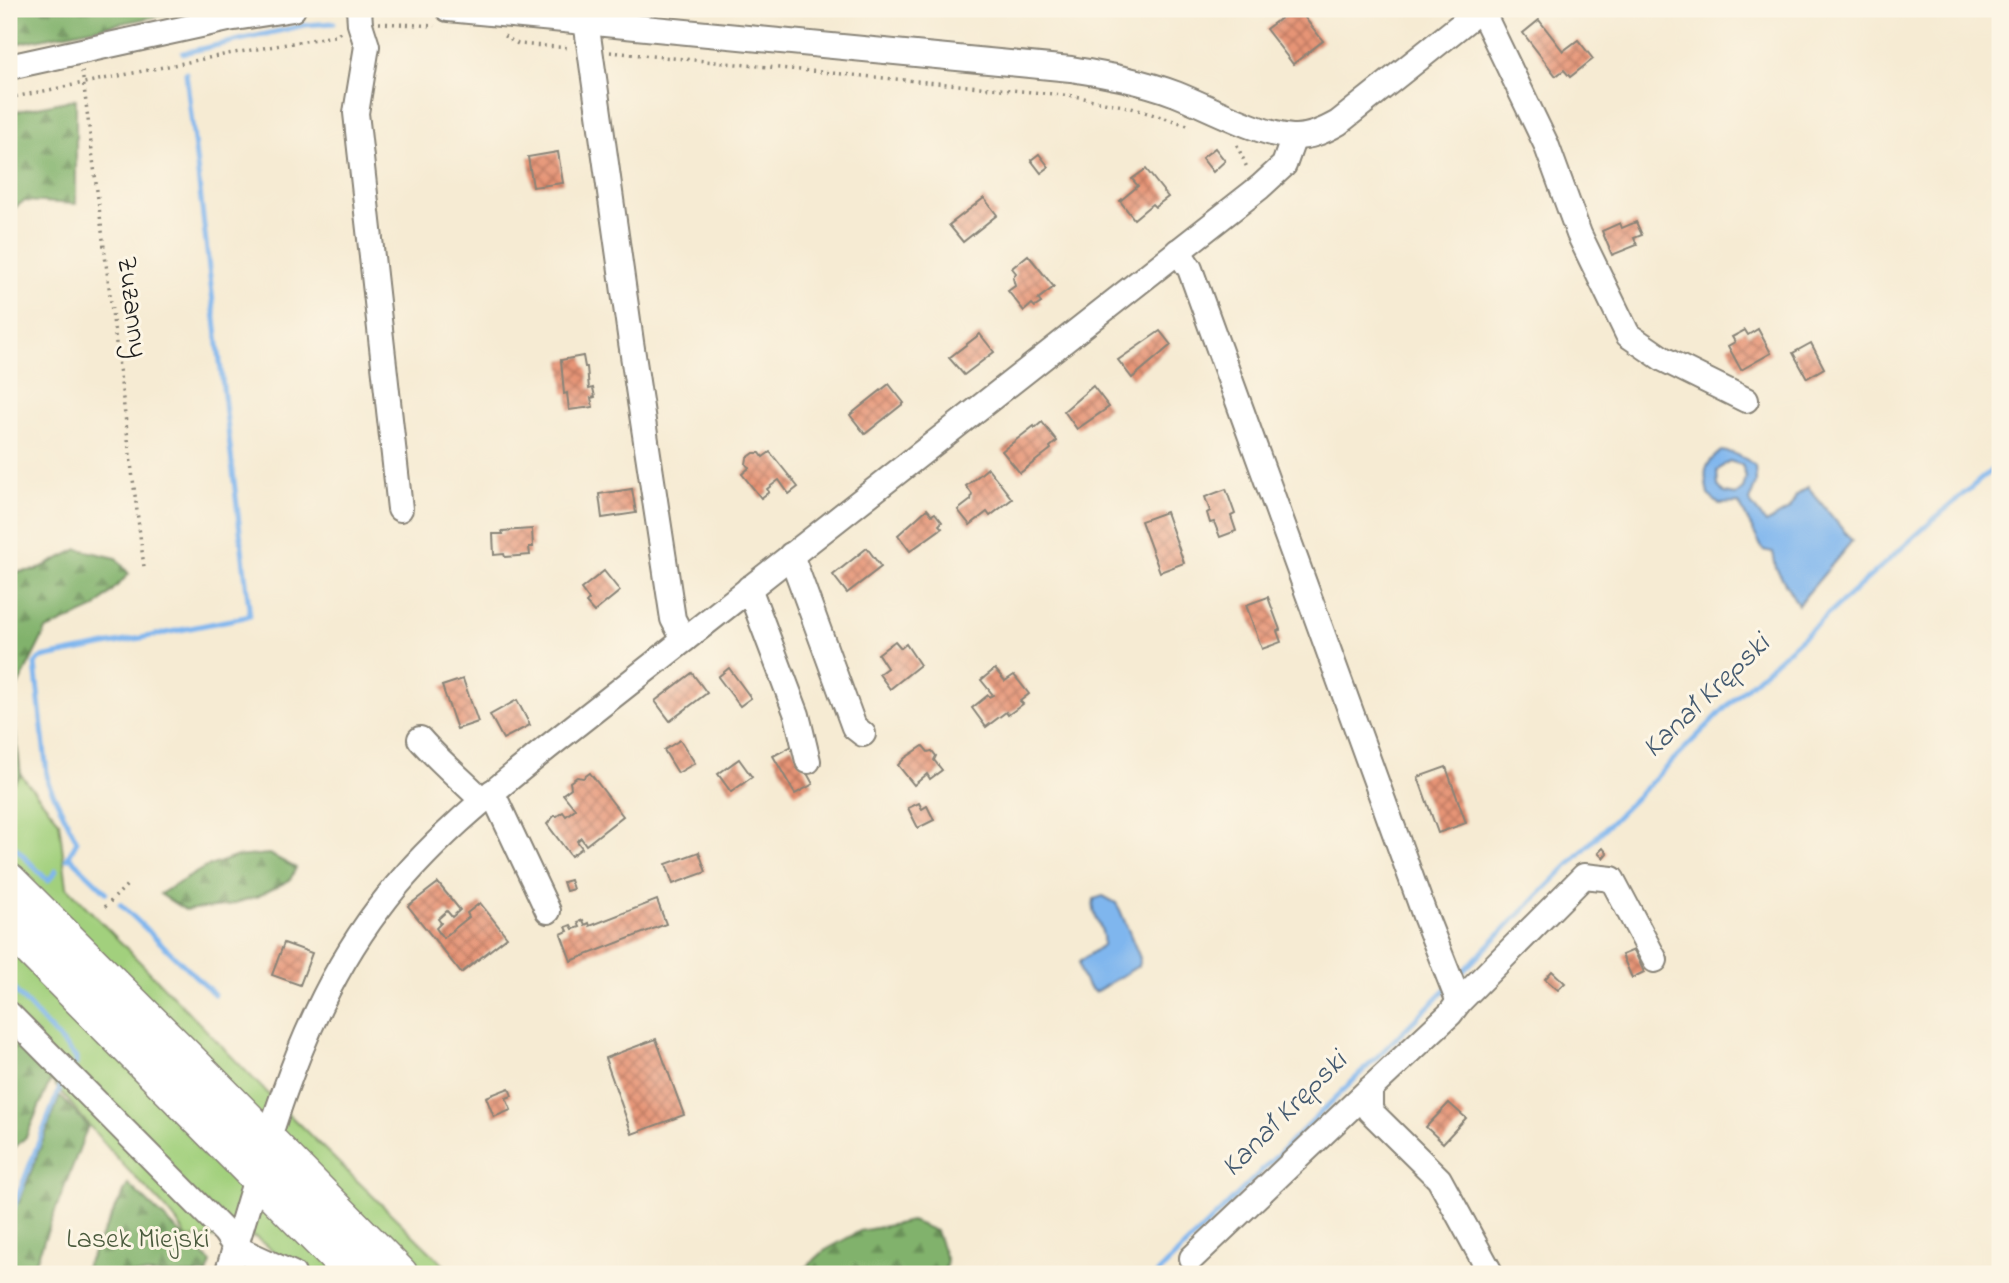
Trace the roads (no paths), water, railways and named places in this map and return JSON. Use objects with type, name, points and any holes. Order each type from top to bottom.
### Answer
[{"type":"highway","points":[[9,881],[400,1274]]},
{"type":"highway","points":[[9,927],[354,1274]]},
{"type":"street","points":[[9,67],[228,19],[293,9]]},
{"type":"street","points":[[446,18],[586,21],[1071,69],[1151,85],[1266,130],[1294,137],[1318,133],[1338,123],[1481,9],[1546,144],[1580,234],[1628,335],[1663,359],[1745,400]]},
{"type":"street","points":[[360,16],[368,46],[356,113],[400,509]]},
{"type":"street","points":[[586,21],[673,619],[684,640]]},
{"type":"street","points":[[227,1274],[285,1086],[326,992],[360,934],[412,868],[487,796],[1260,187],[1284,165],[1294,137]]},
{"type":"street","points":[[1178,251],[1190,269],[1425,916],[1459,1002]]},
{"type":"street","points":[[791,555],[855,727],[863,734]]},
{"type":"street","points":[[749,588],[797,715],[808,761]]},
{"type":"street","points":[[420,739],[435,757],[487,796],[548,911]]},
{"type":"street","points":[[1192,1258],[1440,1024],[1584,876],[1612,879],[1656,960]]},
{"type":"street","points":[[9,1014],[18,1036],[225,1232],[236,1248],[293,1274]]},
{"type":"street","points":[[1370,1089],[1370,1111],[1439,1179],[1491,1274]]},
{"type":"water","points":[[1721,451],[1731,452],[1755,466],[1756,483],[1749,501],[1766,523],[1790,509],[1796,496],[1808,487],[1852,541],[1798,605],[1776,568],[1773,552],[1763,550],[1739,503],[1719,504],[1708,495],[1707,466]],"holes":[[[1729,461],[1742,465],[1746,477],[1743,489],[1736,495],[1724,493],[1718,486],[1717,471]]]},
{"type":"water","points":[[1103,896],[1116,903],[1140,958],[1138,966],[1095,992],[1083,979],[1079,962],[1103,945],[1093,905],[1094,899]]},
{"type":"waterway","points":[[183,53],[305,25],[334,23]]},
{"type":"waterway","points":[[67,859],[77,841],[48,783],[35,664],[46,657],[250,616],[186,73]]},
{"type":"waterway","name":"Kanał Krępski","points":[[1457,977],[1736,697],[2000,463]]},
{"type":"waterway","points":[[9,841],[48,881],[56,871]]},
{"type":"waterway","points":[[69,856],[106,892]]},
{"type":"waterway","points":[[120,904],[214,994]]},
{"type":"waterway","points":[[9,984],[76,1058],[76,1064]]},
{"type":"waterway","name":"Kanał Krępski","points":[[1157,1274],[1446,989]]},
{"type":"waterway","points":[[9,1219],[61,1085]]},
{"type":"park label","name":"Lasek Miejski","points":[[138,1240]]}]
